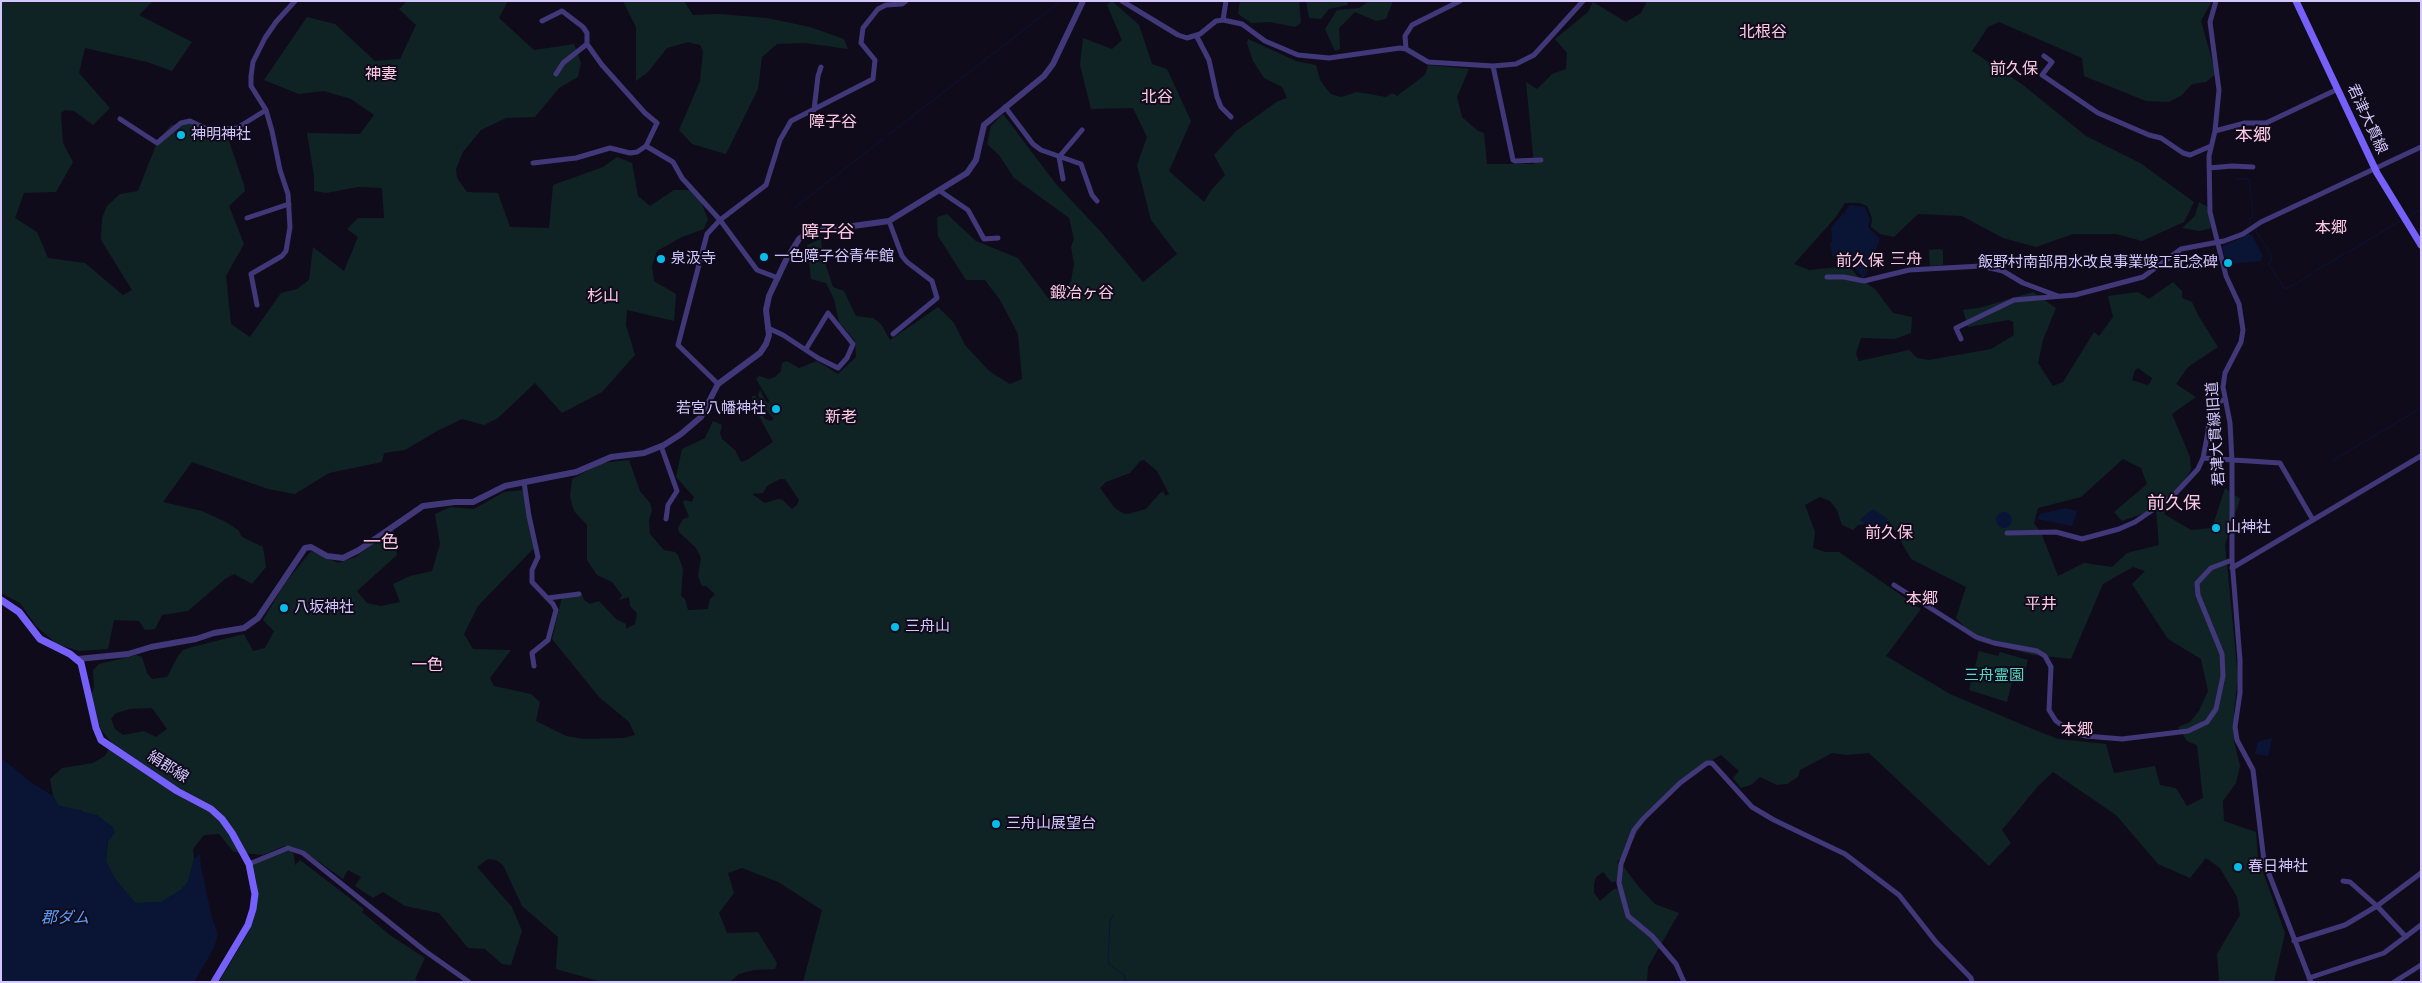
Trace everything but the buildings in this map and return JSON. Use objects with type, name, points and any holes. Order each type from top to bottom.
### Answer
[{"type":"main road","name":"君津大貫線","points":[[2296,1],[2375,168],[2421,245]]},
{"type":"main road","points":[[1,600],[19,612],[40,639],[78,659]]},
{"type":"main road","name":"絹郡線","points":[[78,659],[84,673],[96,728],[102,740],[177,791],[211,809],[222,819],[232,833],[249,864],[255,894],[253,909],[248,925],[214,982]]},
{"type":"street","points":[[257,305],[258,297],[251,274],[282,256],[286,251],[290,227],[289,204],[266,110],[251,86],[253,62],[276,22],[295,1]]},
{"type":"street","points":[[718,384],[678,345],[707,234],[720,220],[766,185],[780,140],[794,119],[873,79],[875,60],[861,42],[863,28],[878,9],[886,5],[902,4],[906,1]]},
{"type":"street","points":[[78,659],[128,654],[151,647],[244,628],[258,618],[305,548],[311,547],[328,556],[343,558],[359,550],[423,506],[473,502],[505,486],[576,472],[610,457],[644,453],[661,446],[693,426],[702,417],[718,384],[760,353],[766,344],[768,328],[766,310],[770,296],[793,248],[806,234],[888,221],[970,170],[976,160],[984,125],[1047,73],[1083,1]]},
{"type":"street","points":[[1122,1],[1178,35],[1187,38],[1196,35],[1216,21],[1224,20],[1242,24],[1265,41],[1298,55],[1329,58],[1387,49],[1406,49],[1428,62],[1494,66],[1516,64],[1534,55],[1583,1]]},
{"type":"street","points":[[1224,20],[1226,1]]},
{"type":"street","points":[[1406,49],[1405,36],[1412,25],[1460,1]]},
{"type":"street","name":"君津大貫線旧道","points":[[2216,1],[2210,22],[2219,90],[2209,168],[2210,212],[2226,276],[2239,304],[2242,324],[2241,342],[2225,373],[2223,387],[2232,462],[2232,568],[2240,660],[2240,693],[2235,727],[2237,740],[2253,770],[2264,861],[2310,980]]},
{"type":"street","points":[[533,163],[576,158],[610,148],[630,153],[646,146],[658,123],[645,113],[602,65],[587,44],[587,33],[583,27],[562,11],[542,21]]},
{"type":"street","points":[[1196,35],[1210,60],[1217,97],[1230,117]]},
{"type":"street","points":[[556,74],[563,63],[587,44]]},
{"type":"street","points":[[2044,56],[2052,62],[2042,75],[2098,113],[2149,135],[2161,138],[2183,154],[2190,155],[2211,146]]},
{"type":"street","points":[[1494,66],[1513,160],[1541,160]]},
{"type":"street","points":[[814,110],[818,76],[821,67]]},
{"type":"street","points":[[2215,130],[2245,123],[2266,124],[2338,90]]},
{"type":"street","points":[[1005,107],[1032,144],[1059,157],[1080,164],[1092,195],[1097,201]]},
{"type":"street","points":[[120,118],[157,143],[181,123],[190,121],[209,130],[237,128],[266,110]]},
{"type":"street","points":[[1063,179],[1059,169],[1059,157],[1082,130]]},
{"type":"street","points":[[646,146],[672,162],[682,178],[720,220],[757,270],[778,278]]},
{"type":"street","points":[[1961,339],[1956,328],[2014,300],[2075,295],[2133,280],[2151,273],[2181,248],[2217,243],[2243,234],[2261,222],[2421,147]]},
{"type":"street","points":[[2209,168],[2253,167]]},
{"type":"street","points":[[940,190],[968,210],[984,239],[998,238]]},
{"type":"street","points":[[247,218],[289,204]]},
{"type":"street","points":[[888,221],[902,256],[906,262],[932,281],[937,298],[893,334]]},
{"type":"street","points":[[1827,277],[1844,277],[1864,281],[1909,270],[1981,266],[2004,271],[2023,283],[2058,296]]},
{"type":"street","points":[[768,328],[838,368],[847,358],[853,344],[828,313],[806,349]]},
{"type":"street","points":[[2007,533],[2056,532],[2082,539],[2123,528],[2173,496],[2198,469],[2203,458],[2210,403],[2225,400]]},
{"type":"street","points":[[661,446],[677,491],[668,505],[666,519]]},
{"type":"street","points":[[2232,568],[2421,456]]},
{"type":"street","points":[[2203,458],[2232,462],[2280,463],[2313,520]]},
{"type":"street","points":[[524,482],[527,510],[538,558],[532,570],[532,582],[548,598],[556,610],[548,640],[532,653],[534,666]]},
{"type":"street","points":[[1894,585],[1976,637],[1994,643],[2037,651],[2045,656],[2051,667],[2049,710],[2056,721],[2072,732],[2086,736],[2122,739],[2188,731],[2207,722],[2216,709],[2223,676],[2222,654],[2198,595],[2197,583],[2206,572],[2232,560]]},
{"type":"street","points":[[548,598],[579,594]]},
{"type":"street","points":[[1684,982],[1676,964],[1652,936],[1628,916],[1619,883],[1621,864],[1634,830],[1643,819],[1680,783],[1710,763],[1715,765],[1752,807],[1774,820],[1845,854],[1899,895],[1936,942],[1971,978],[1972,982]]},
{"type":"street","points":[[249,864],[288,848],[303,853],[425,952],[469,982]]},
{"type":"street","points":[[2294,941],[2331,930],[2378,906],[2421,873]]},
{"type":"street","points":[[2343,881],[2350,882],[2378,906],[2406,937]]},
{"type":"street","points":[[2310,980],[2384,953],[2421,925]]},
{"type":"street","points":[[2394,982],[2421,965]]},
{"type":"green space","points":[[1,1],[153,1],[139,15],[192,42],[172,71],[147,62],[85,48],[79,73],[110,108],[93,125],[74,111],[65,110],[61,113],[63,143],[73,162],[56,192],[24,193],[15,218],[37,232],[48,258],[85,263],[123,295],[132,290],[101,240],[102,218],[107,206],[120,194],[138,191],[158,140],[171,125],[195,123],[217,130],[229,141],[245,191],[229,206],[244,244],[226,276],[231,324],[250,337],[281,293],[297,289],[309,280],[313,247],[344,271],[358,237],[347,229],[358,218],[384,218],[382,188],[358,187],[326,193],[314,191],[314,176],[307,133],[360,134],[374,115],[351,99],[324,91],[299,94],[264,80],[307,17],[335,24],[375,61],[400,59],[416,25],[399,9],[407,1],[508,1],[499,18],[534,50],[574,44],[581,63],[578,77],[559,88],[535,117],[506,118],[481,130],[463,152],[456,169],[457,178],[467,192],[498,193],[510,227],[549,228],[553,185],[603,167],[617,157],[632,163],[638,196],[650,206],[674,190],[692,190],[701,202],[708,219],[704,229],[682,237],[657,251],[652,266],[654,281],[676,294],[674,321],[627,310],[626,325],[635,355],[602,392],[562,413],[535,383],[498,418],[484,425],[462,419],[405,450],[384,453],[382,462],[329,473],[295,494],[268,489],[192,462],[163,502],[202,511],[226,522],[238,530],[242,537],[263,547],[266,567],[252,584],[234,574],[225,579],[188,611],[162,615],[155,629],[145,630],[139,621],[114,620],[108,649],[79,651],[57,644],[36,626],[20,603],[1,593]]},
{"type":"green space","points":[[623,1],[684,1],[693,15],[719,14],[767,18],[810,27],[844,39],[848,49],[805,43],[777,44],[762,57],[758,89],[726,154],[692,144],[679,130],[700,81],[703,51],[700,45],[688,42],[667,48],[648,72],[636,81],[636,27]]},
{"type":"green space","points":[[1112,1],[1139,25],[1152,64],[1167,69],[1191,121],[1169,171],[1204,202],[1212,189],[1225,175],[1214,155],[1236,131],[1278,101],[1287,98],[1282,87],[1264,78],[1253,61],[1247,43],[1248,39],[1296,61],[1316,65],[1320,80],[1325,87],[1331,94],[1341,97],[1357,92],[1386,97],[1392,93],[1397,96],[1425,75],[1428,65],[1469,69],[1457,97],[1462,117],[1478,131],[1484,133],[1487,164],[1534,164],[1526,82],[1537,89],[1552,74],[1566,69],[1567,53],[1555,39],[1588,12],[1593,2],[1626,22],[1641,13],[1647,1],[2212,1],[2201,21],[2216,74],[2206,82],[2192,84],[2182,95],[2169,102],[2146,101],[2084,76],[2082,58],[1999,22],[1988,27],[1972,51],[2023,85],[2086,136],[2140,163],[2194,202],[2184,222],[2142,241],[2116,234],[2073,234],[2036,247],[2003,238],[1962,216],[1918,214],[1894,237],[1880,234],[1871,227],[1872,218],[1867,206],[1859,203],[1845,203],[1835,218],[1794,264],[1809,270],[1849,266],[1859,278],[1875,289],[1893,313],[1912,317],[1911,333],[1895,339],[1861,338],[1856,354],[1859,361],[1909,350],[1917,358],[1929,360],[1991,349],[2014,335],[2013,322],[2009,320],[1968,327],[1963,310],[1979,308],[2033,292],[2056,308],[2043,340],[2038,363],[2053,386],[2063,382],[2094,332],[2099,336],[2113,317],[2108,296],[2138,292],[2149,299],[2173,282],[2182,291],[2182,298],[2192,302],[2218,347],[2188,367],[2176,384],[2196,397],[2172,414],[2190,457],[2191,470],[2164,514],[2191,530],[2212,528],[2225,488],[2240,499],[2225,544],[2238,677],[2234,711],[2234,741],[2240,766],[2236,783],[2223,801],[2224,821],[2256,832],[2258,858],[2285,933],[2274,982],[2219,982],[2217,954],[2240,915],[2237,897],[2220,868],[2206,858],[2190,878],[2158,864],[2116,815],[2053,772],[2038,786],[2002,830],[2011,843],[1989,866],[1869,753],[1847,755],[1832,753],[1800,770],[1798,777],[1787,784],[1777,785],[1760,777],[1751,785],[1741,788],[1733,778],[1739,771],[1721,755],[1697,768],[1661,798],[1636,834],[1624,860],[1618,860],[1617,864],[1623,866],[1655,904],[1679,913],[1648,967],[1647,982],[803,982],[822,910],[778,882],[742,868],[728,873],[734,893],[719,913],[727,933],[758,932],[777,963],[775,969],[754,970],[739,974],[730,982],[602,982],[556,969],[558,937],[522,906],[503,865],[496,860],[488,859],[477,867],[512,907],[522,931],[511,965],[502,964],[485,949],[468,948],[439,913],[405,906],[383,892],[373,898],[355,886],[361,877],[348,870],[343,879],[311,856],[295,848],[284,846],[263,855],[234,852],[219,834],[204,835],[193,849],[194,859],[188,882],[181,890],[161,902],[135,903],[115,879],[106,861],[108,841],[115,832],[80,810],[65,809],[58,805],[53,796],[50,779],[62,768],[93,763],[105,756],[112,743],[101,730],[91,695],[94,687],[93,670],[99,664],[136,655],[142,657],[147,673],[152,679],[167,677],[183,650],[192,647],[244,634],[253,651],[265,648],[274,631],[263,620],[285,583],[311,551],[338,563],[356,557],[393,528],[397,555],[357,591],[367,603],[381,606],[400,602],[393,584],[410,576],[432,571],[440,544],[435,514],[450,507],[474,509],[504,492],[524,490],[534,526],[536,538],[534,548],[478,606],[464,634],[473,649],[511,650],[490,678],[494,686],[531,694],[540,702],[536,721],[566,736],[584,739],[624,738],[635,735],[629,722],[599,697],[552,639],[562,597],[582,594],[584,600],[590,604],[599,601],[616,619],[626,624],[626,629],[635,624],[637,613],[630,606],[629,597],[619,600],[622,595],[612,582],[597,575],[587,560],[587,525],[574,511],[570,497],[572,479],[602,463],[629,460],[640,491],[650,503],[652,510],[649,520],[650,534],[664,550],[675,552],[678,555],[683,569],[681,596],[685,599],[688,610],[708,609],[710,599],[715,594],[706,586],[702,586],[698,576],[701,558],[696,548],[679,532],[678,528],[683,519],[689,517],[683,502],[685,500],[692,502],[694,497],[676,477],[682,449],[705,438],[713,421],[722,425],[720,433],[722,439],[735,450],[741,462],[747,460],[773,442],[752,403],[752,396],[755,396],[759,400],[764,418],[770,421],[774,419],[765,409],[758,395],[760,390],[765,400],[768,403],[770,402],[756,379],[759,376],[769,379],[775,377],[781,371],[782,363],[787,361],[799,368],[817,361],[838,374],[856,357],[855,341],[839,322],[834,299],[826,283],[811,279],[807,245],[821,239],[823,256],[833,287],[844,291],[856,316],[873,318],[881,324],[890,340],[938,307],[954,323],[965,345],[989,371],[1010,384],[1022,379],[1018,334],[1000,300],[985,280],[966,280],[938,236],[937,217],[947,214],[976,241],[1018,258],[1048,298],[1065,290],[1071,281],[1074,264],[1071,247],[1074,239],[1069,218],[1014,178],[999,155],[987,144],[991,126],[1003,114],[1056,184],[1101,232],[1143,282],[1177,254],[1151,220],[1137,165],[1147,137],[1133,108],[1091,109],[1080,65],[1083,38],[1112,49],[1122,40],[1107,5]],"holes":[[[2138,368],[2152,378],[2150,383],[2147,385],[2132,380],[2135,370]],[[2123,459],[2141,468],[2147,484],[2114,512],[2122,521],[2156,509],[2159,545],[2127,553],[2112,567],[2084,563],[2058,576],[2042,535],[2034,523],[2038,508],[2081,497]],[[1144,460],[1157,471],[1169,494],[1166,496],[1163,492],[1160,493],[1146,509],[1128,514],[1122,513],[1114,507],[1100,488],[1106,482],[1130,473],[1140,461]],[[780,479],[785,479],[799,500],[792,509],[783,500],[778,499],[765,503],[752,494],[763,493],[767,486]],[[1820,497],[1830,501],[1837,510],[1842,525],[1853,530],[1858,525],[1889,521],[1911,559],[1966,587],[1956,618],[1977,641],[2034,655],[2071,659],[2103,584],[2133,567],[2145,571],[2132,584],[2168,639],[2201,659],[2208,691],[2199,711],[2190,722],[2178,727],[2187,741],[2197,745],[2203,798],[2187,806],[2176,788],[2160,785],[2155,766],[2114,773],[2106,744],[2058,739],[2035,730],[1950,694],[1886,656],[1921,609],[1839,552],[1826,552],[1813,548],[1815,532],[1805,505]],[[152,708],[167,729],[156,737],[144,731],[123,735],[115,729],[111,719],[116,713],[130,709]],[[1603,872],[1611,882],[1622,881],[1621,888],[1614,889],[1600,901],[1594,893],[1596,877]]]},
{"type":"green space","points":[[1240,1],[1299,1],[1301,23],[1295,27],[1270,22],[1251,23],[1238,14]]},
{"type":"green space","points":[[1306,1],[1347,1],[1348,5],[1329,9],[1321,19],[1309,18]]},
{"type":"green space","points":[[1369,1],[1393,1],[1386,19],[1376,21],[1355,12],[1339,28],[1340,49],[1335,51],[1325,29],[1337,10],[1359,8]]},
{"type":"green space","points":[[2199,202],[2208,207],[2211,228],[2200,231],[2182,228],[2195,216]]},
{"type":"green space","points":[[1929,250],[1943,250],[1943,265],[1930,266]]},
{"type":"green space","name":"三舟霊園","points":[[1979,651],[1998,656],[2000,652],[2028,660],[2022,681],[2013,679],[2007,702],[1969,690]]},
{"type":"green space","points":[[293,850],[295,865],[300,860],[364,909],[362,912],[391,936],[425,958],[415,979],[419,982],[219,982],[248,933],[257,905],[257,883],[252,865],[281,852]]},
{"type":"water","points":[[1850,205],[1865,207],[1870,220],[1868,227],[1880,239],[1864,279],[1848,260],[1832,256],[1830,244],[1832,241],[1831,228]]},
{"type":"water","points":[[2249,234],[2253,237],[2263,256],[2260,261],[2230,264],[2229,261],[2226,261],[2222,247]]},
{"type":"water","points":[[2066,508],[2077,511],[2072,526],[2037,519],[2040,514]]},
{"type":"water","points":[[1873,509],[1888,519],[1879,533],[1859,520]]},
{"type":"water","points":[[2001,512],[2007,512],[2012,517],[2010,526],[2001,528],[1996,523],[1996,517]]},
{"type":"water","points":[[2272,738],[2268,756],[2255,754],[2258,742]]},
{"type":"water","name":"郡ダム","points":[[1,758],[32,783],[53,796],[58,805],[97,815],[113,827],[115,832],[108,841],[106,861],[115,879],[135,903],[161,902],[181,890],[188,882],[194,859],[200,854],[212,918],[218,934],[214,948],[194,982],[1,982]]},
{"type":"waterway","points":[[887,136],[1061,1]]},
{"type":"waterway","points":[[793,209],[883,139]]},
{"type":"waterway","points":[[2235,179],[2249,179],[2253,214],[2249,223]]},
{"type":"waterway","points":[[2407,217],[2421,209]]},
{"type":"waterway","points":[[2347,253],[2400,221]]},
{"type":"waterway","points":[[2255,230],[2270,252],[2272,260],[2268,263],[2285,289],[2297,283]]},
{"type":"waterway","points":[[2315,271],[2344,254]]},
{"type":"waterway","points":[[2299,282],[2313,273]]},
{"type":"waterway","points":[[2332,461],[2421,408]]},
{"type":"waterway","points":[[1113,916],[1110,921],[1108,961],[1110,965],[1124,975],[1126,982]]},
{"type":"place","name":"神明神社","points":[[181,135]]},
{"type":"place","name":"一色障子谷青年館","points":[[764,257]]},
{"type":"place","name":"泉汲寺","points":[[661,259]]},
{"type":"place","name":"飯野村南部用水改良事業竣工記念碑","points":[[2228,263]]},
{"type":"place","name":"若宮八幡神社","points":[[776,409]]},
{"type":"place","name":"山神社","points":[[2216,528]]},
{"type":"place","name":"八坂神社","points":[[284,608]]},
{"type":"place","name":"三舟山","points":[[895,627]]},
{"type":"place","name":"三舟山展望台","points":[[996,824]]},
{"type":"place","name":"春日神社","points":[[2238,867]]},
{"type":"district","name":"北根谷","points":[[1763,32]]},
{"type":"district","name":"前久保","points":[[2014,69]]},
{"type":"district","name":"神妻","points":[[381,74]]},
{"type":"district","name":"北谷","points":[[1157,97]]},
{"type":"district","name":"障子谷","points":[[833,122]]},
{"type":"district","name":"本郷","points":[[2253,136]]},
{"type":"district","name":"本郷","points":[[2331,228]]},
{"type":"district","name":"障子谷","points":[[828,233]]},
{"type":"district","name":"三舟","points":[[1906,259]]},
{"type":"district","name":"前久保","points":[[1860,261]]},
{"type":"district","name":"鍛冶ヶ谷","points":[[1082,293]]},
{"type":"district","name":"杉山","points":[[603,296]]},
{"type":"district","name":"新老","points":[[841,417]]},
{"type":"district","name":"前久保","points":[[2174,504]]},
{"type":"district","name":"前久保","points":[[1889,533]]},
{"type":"district","name":"一色","points":[[381,543]]},
{"type":"district","name":"本郷","points":[[1922,599]]},
{"type":"district","name":"平井","points":[[2041,604]]},
{"type":"district","name":"一色","points":[[427,665]]},
{"type":"district","name":"本郷","points":[[2077,730]]}]
